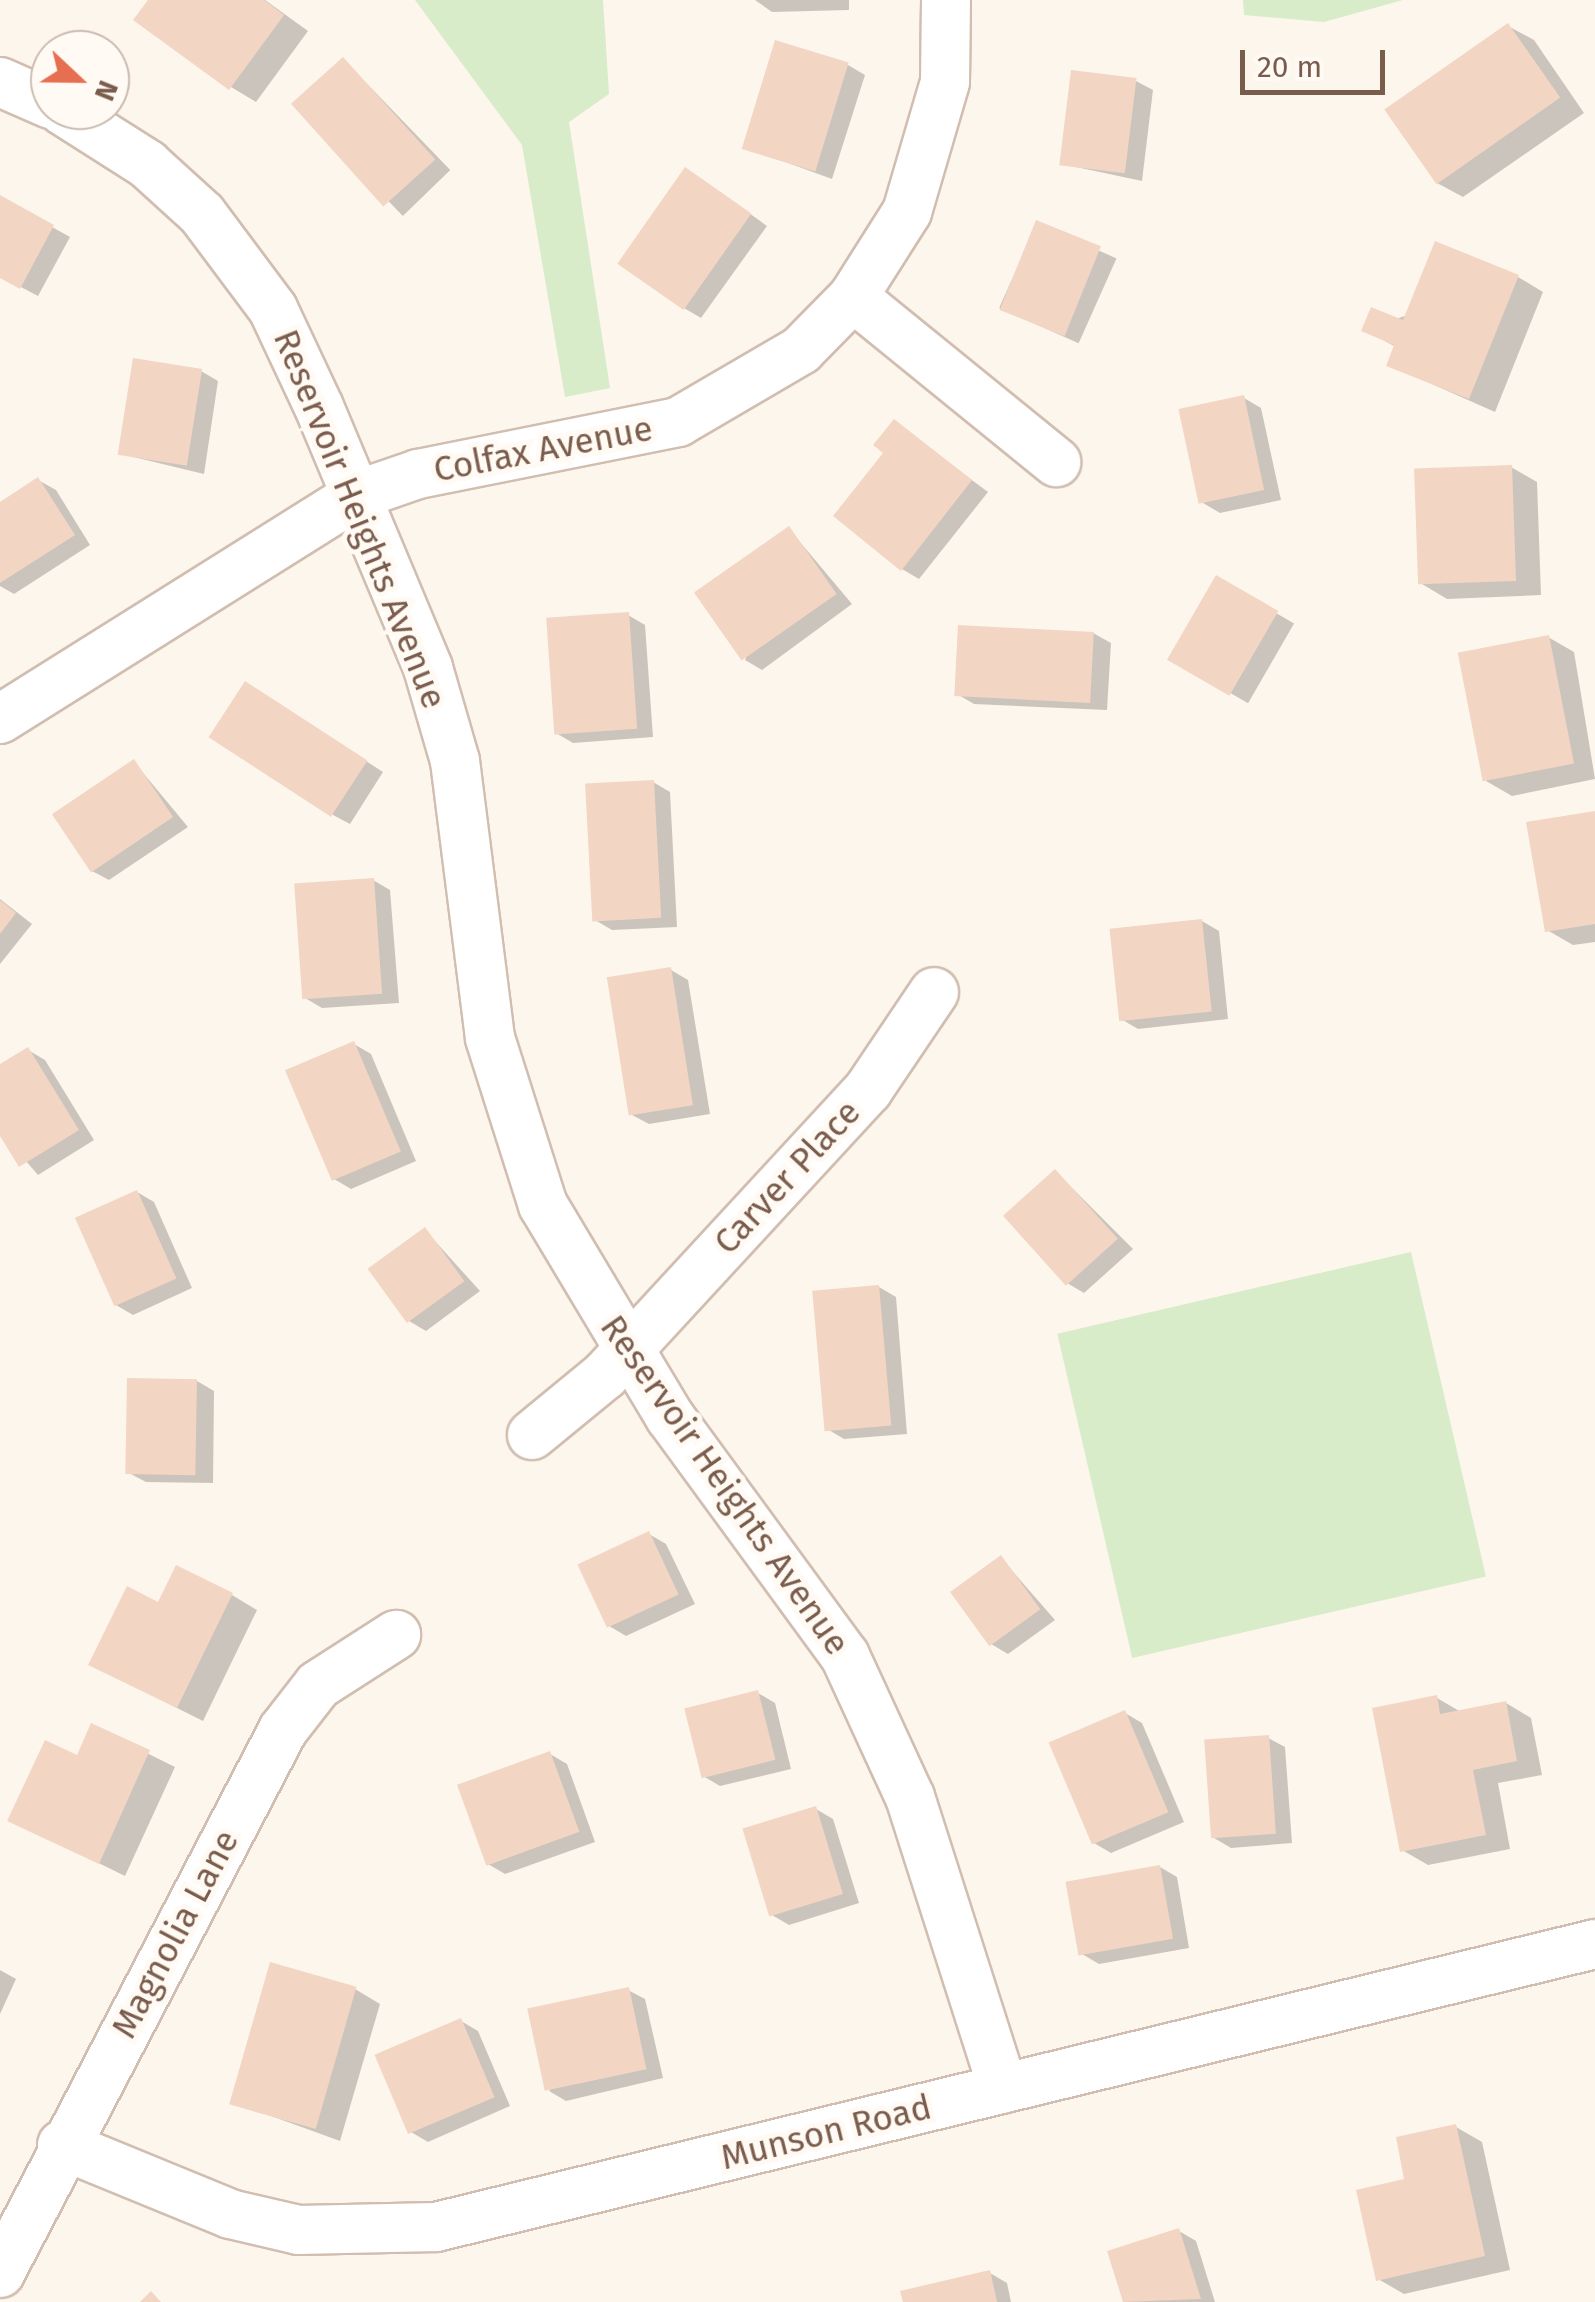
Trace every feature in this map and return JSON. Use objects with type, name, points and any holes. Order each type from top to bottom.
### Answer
[{"type":"street","name":"Colfax Avenue","points":[[0,719],[357,495],[418,474],[678,422],[801,350],[853,297],[907,212],[930,150],[945,82],[946,0]]},
{"type":"street","points":[[0,82],[30,95]]},
{"type":"street","name":"Reservoir Heights Avenue","points":[[93,130],[146,164],[256,283],[357,495],[428,668],[455,761],[490,1038],[512,1124],[543,1205],[624,1349],[812,1607],[886,1735],[1003,2088]]},
{"type":"street","points":[[853,297],[1056,462]]},
{"type":"street","name":"Carver Place","points":[[532,1435],[624,1349],[868,1090],[934,992]]},
{"type":"street","name":"Magnolia Lane","points":[[0,2273],[62,2145],[284,1730],[318,1685],[396,1634]]},
{"type":"street","name":"Munson Road","points":[[62,2145],[230,2214],[367,2234],[436,2227],[1003,2088],[1592,1957]]},
{"type":"green space","points":[[415,0],[603,0],[609,94],[569,122],[610,388],[565,397],[522,145]]},
{"type":"green space","points":[[1243,0],[1403,0],[1324,22],[1244,15]]},
{"type":"green space","points":[[1411,1252],[1486,1576],[1132,1658],[1057,1334]]},
{"type":"building","points":[[148,0],[264,0],[284,15],[229,90],[133,20]]},
{"type":"building","points":[[1508,23],[1560,98],[1437,184],[1384,110]]},
{"type":"building","points":[[775,40],[849,63],[815,172],[742,149]]},
{"type":"building","points":[[343,57],[435,160],[383,206],[291,104]]},
{"type":"building","points":[[1071,70],[1137,78],[1125,173],[1059,165]]},
{"type":"building","points":[[685,167],[751,213],[684,310],[617,264]]},
{"type":"building","points":[[0,195],[54,225],[20,289],[0,278]]},
{"type":"building","points":[[1036,220],[1101,246],[1065,336],[1000,310]]},
{"type":"building","points":[[1435,241],[1519,275],[1469,399],[1386,366],[1394,345],[1361,331],[1371,307],[1403,320]]},
{"type":"building","points":[[133,358],[202,369],[187,466],[118,455]]},
{"type":"building","points":[[1244,395],[1264,490],[1199,504],[1178,409]]},
{"type":"building","points":[[894,419],[972,480],[901,571],[833,516],[883,453],[873,445]]},
{"type":"building","points":[[1512,465],[1516,581],[1418,584],[1414,468]]},
{"type":"building","points":[[38,477],[75,535],[0,583],[0,502]]},
{"type":"building","points":[[789,526],[837,594],[742,661],[694,593]]},
{"type":"building","points":[[1216,575],[1278,611],[1229,696],[1167,660]]},
{"type":"building","points":[[629,612],[637,729],[554,735],[546,618]]},
{"type":"building","points":[[958,625],[1094,632],[1090,703],[954,696]]},
{"type":"building","points":[[1549,635],[1574,764],[1483,781],[1458,653]]},
{"type":"building","points":[[245,681],[367,761],[331,817],[209,737]]},
{"type":"building","points":[[134,759],[173,817],[91,872],[52,814]]},
{"type":"building","points":[[654,780],[661,918],[592,921],[585,784]]},
{"type":"building","points":[[1595,811],[1595,924],[1545,932],[1526,822]]},
{"type":"building","points":[[374,878],[382,994],[302,999],[294,884]]},
{"type":"building","points":[[0,900],[16,913],[0,934]]},
{"type":"building","points":[[1202,919],[1212,1011],[1119,1021],[1110,929]]},
{"type":"building","points":[[671,967],[693,1105],[629,1115],[607,977]]},
{"type":"building","points":[[354,1041],[401,1151],[332,1181],[285,1070]]},
{"type":"building","points":[[28,1047],[79,1130],[19,1167],[0,1136],[0,1064]]},
{"type":"building","points":[[1055,1169],[1118,1239],[1066,1286],[1003,1216]]},
{"type":"building","points":[[137,1190],[176,1279],[114,1306],[75,1218]]},
{"type":"building","points":[[425,1227],[464,1281],[407,1323],[368,1269]]},
{"type":"building","points":[[879,1285],[891,1425],[825,1431],[812,1291]]},
{"type":"building","points":[[127,1378],[197,1379],[195,1475],[125,1474]]},
{"type":"building","points":[[649,1531],[679,1594],[607,1628],[577,1564]]},
{"type":"building","points":[[1001,1555],[1040,1609],[989,1646],[950,1592]]},
{"type":"building","points":[[176,1565],[233,1593],[177,1708],[88,1665],[127,1586],[158,1602]]},
{"type":"building","points":[[758,1690],[775,1760],[702,1778],[684,1708]]},
{"type":"building","points":[[1437,1695],[1440,1714],[1506,1701],[1517,1761],[1473,1770],[1486,1835],[1400,1852],[1372,1708]]},
{"type":"building","points":[[1125,1710],[1168,1812],[1092,1845],[1049,1742]]},
{"type":"building","points":[[91,1723],[150,1750],[99,1864],[7,1821],[45,1740],[77,1755]]},
{"type":"building","points":[[1269,1735],[1276,1834],[1211,1838],[1204,1740]]},
{"type":"building","points":[[550,1751],[579,1832],[486,1866],[457,1785]]},
{"type":"building","points":[[816,1806],[843,1894],[769,1916],[742,1829]]},
{"type":"building","points":[[1160,1865],[1173,1939],[1078,1956],[1065,1882]]},
{"type":"building","points":[[270,1962],[357,1987],[316,2129],[229,2104]]},
{"type":"building","points":[[629,1987],[646,2069],[545,2091],[527,2009]]},
{"type":"building","points":[[461,2018],[495,2097],[408,2134],[374,2055]]},
{"type":"building","points":[[1456,2124],[1485,2256],[1376,2281],[1356,2190],[1404,2179],[1396,2137]]},
{"type":"building","points":[[1179,2228],[1201,2299],[1123,2302],[1107,2251]]},
{"type":"building","points":[[990,2270],[997,2302],[903,2302],[900,2291]]},
{"type":"building","points":[[151,2291],[161,2302],[140,2302]]}]
